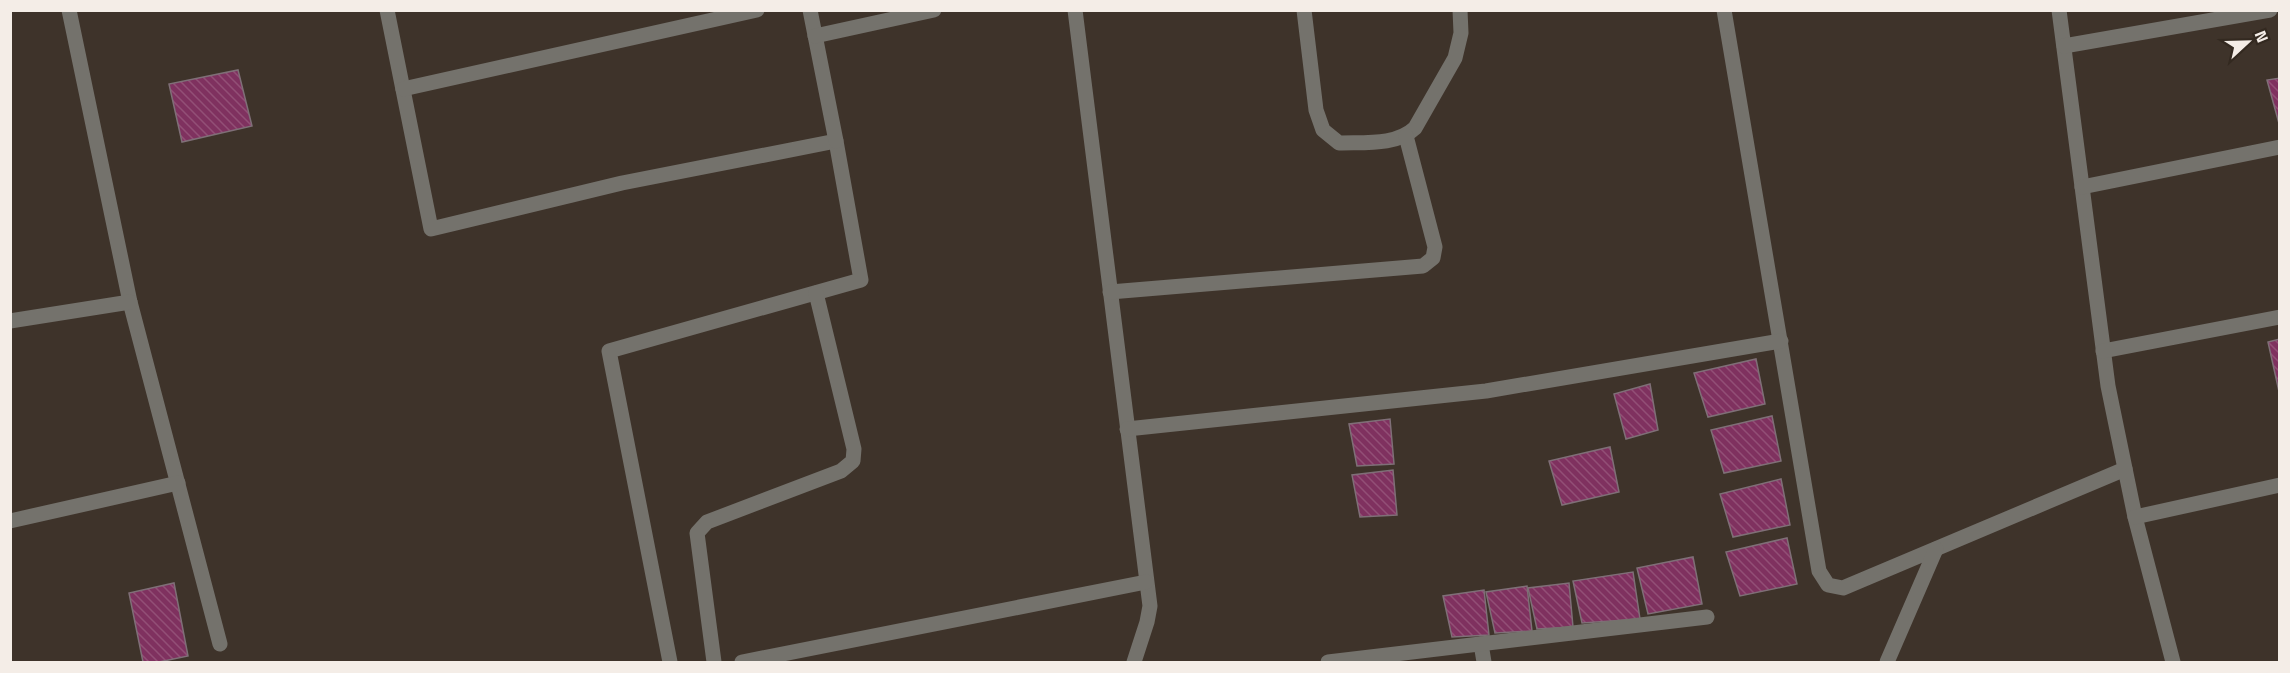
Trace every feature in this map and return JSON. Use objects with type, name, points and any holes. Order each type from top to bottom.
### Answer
[{"type":"street","points":[[69,10],[130,302],[220,644]]},
{"type":"street","points":[[387,10],[431,229],[622,183],[836,141]]},
{"type":"street","points":[[403,89],[757,10]]},
{"type":"street","points":[[669,663],[609,351],[861,280],[810,10]]},
{"type":"street","points":[[815,36],[934,10]]},
{"type":"street","points":[[1075,10],[1150,606],[1134,663]]},
{"type":"street","points":[[1304,10],[1316,110],[1323,130],[1339,143],[1391,141],[1406,136],[1415,128],[1455,58],[1461,33],[1460,10]]},
{"type":"street","points":[[1724,10],[1819,571],[1828,585],[1843,588],[2125,469]]},
{"type":"street","points":[[2059,10],[2108,386],[2135,517],[2173,663]]},
{"type":"street","points":[[2064,46],[2270,10]]},
{"type":"street","points":[[1110,292],[1423,266],[1433,258],[1435,247],[1406,136]]},
{"type":"street","points":[[2082,187],[2280,147]]},
{"type":"street","points":[[714,663],[697,533],[707,522],[841,471],[854,461],[854,449],[816,293]]},
{"type":"street","points":[[10,321],[130,302]]},
{"type":"street","points":[[2103,351],[2280,317]]},
{"type":"street","points":[[1127,429],[1486,391],[1781,341]]},
{"type":"street","points":[[10,521],[178,483]]},
{"type":"street","points":[[2135,517],[2280,485]]},
{"type":"street","points":[[1887,663],[1936,549]]},
{"type":"street","points":[[742,663],[1146,582]]},
{"type":"street","points":[[1328,663],[1707,617]]},
{"type":"street","points":[[1481,644],[1484,663]]},
{"type":"building","points":[[238,70],[252,126],[182,142],[169,84]]},
{"type":"building","points":[[2280,78],[2280,127],[2267,80]]},
{"type":"building","points":[[2280,339],[2280,396],[2268,342]]},
{"type":"building","points":[[1756,359],[1765,404],[1708,417],[1694,373]]},
{"type":"building","points":[[1650,384],[1658,430],[1626,439],[1614,394]]},
{"type":"building","points":[[1772,416],[1781,461],[1724,473],[1711,430]]},
{"type":"building","points":[[1390,419],[1394,464],[1357,466],[1349,424]]},
{"type":"building","points":[[1610,447],[1619,492],[1562,505],[1549,461]]},
{"type":"building","points":[[1393,470],[1397,515],[1360,517],[1352,475]]},
{"type":"building","points":[[1781,479],[1790,525],[1733,537],[1720,494]]},
{"type":"building","points":[[1787,538],[1797,584],[1740,596],[1726,552]]},
{"type":"building","points":[[1693,557],[1702,604],[1648,614],[1637,568]]},
{"type":"building","points":[[1633,572],[1640,619],[1582,623],[1573,581]]},
{"type":"building","points":[[174,583],[188,656],[159,662],[143,662],[129,593]]},
{"type":"building","points":[[1569,583],[1573,627],[1537,629],[1528,588]]},
{"type":"building","points":[[1527,586],[1532,631],[1495,633],[1486,592]]},
{"type":"building","points":[[1484,590],[1489,635],[1452,637],[1443,596]]}]
